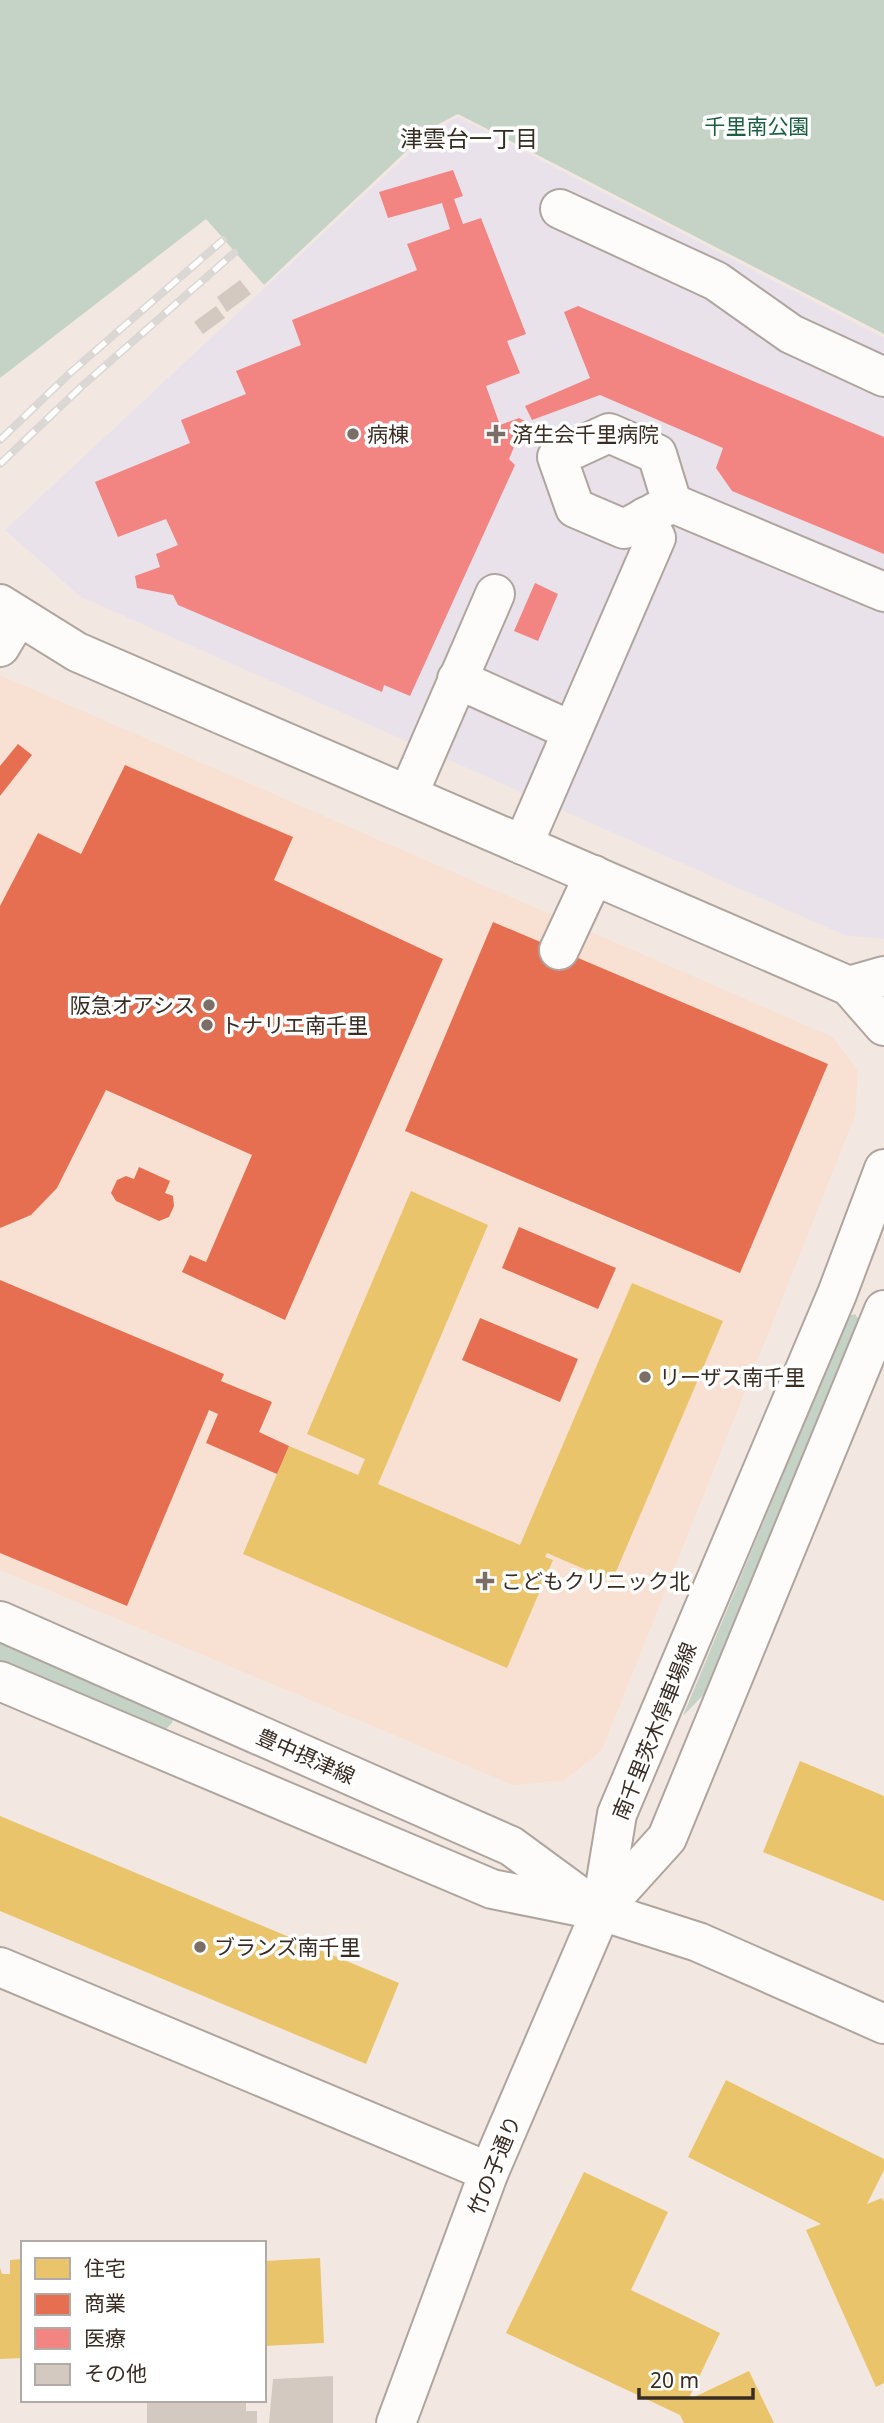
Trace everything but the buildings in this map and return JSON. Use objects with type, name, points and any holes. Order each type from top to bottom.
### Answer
[{"type":"main road","points":[[560,209],[716,281],[791,334],[884,377]]},
{"type":"main road","points":[[523,845],[656,538],[659,510],[884,592]]},
{"type":"main road","points":[[408,795],[495,594]]},
{"type":"main road","points":[[4,625],[77,652],[594,876],[872,982],[884,1026]]},
{"type":"main road","points":[[457,679],[572,731]]},
{"type":"main road","points":[[559,950],[594,876]]},
{"type":"main road","name":"南千里茨木停車場線","points":[[601,1911],[617,1814],[837,1294],[877,1211],[884,1170]]},
{"type":"main road","points":[[601,1911],[667,1838],[884,1310]]},
{"type":"main road","name":"豊中摂津線","points":[[0,1621],[511,1846],[601,1911]]},
{"type":"main road","name":"豊中摂津線","points":[[0,1681],[492,1889],[601,1911],[698,1942],[884,2024]]},
{"type":"main road","name":"竹の子通り","points":[[396,2423],[489,2172],[601,1911]]},
{"type":"main road","points":[[1,1971],[489,2172]]},
{"type":"shaded area","name":"済生会千里病院","points":[[458,117],[884,338],[884,939],[844,935],[81,597],[5,530],[433,131]]},
{"type":"shaded area","points":[[0,675],[833,1037],[858,1071],[855,1116],[602,1750],[564,1781],[513,1785],[0,1570]]},
{"type":"green space","name":"千里南公園","points":[[0,0],[884,0],[884,334],[458,114],[431,128],[264,285],[206,219],[0,378]]},
{"type":"green space","points":[[855,1314],[860,1321],[710,1688],[683,1716],[849,1316]]},
{"type":"green space","points":[[0,1641],[173,1718],[172,1723],[166,1729],[160,1728],[0,1660]]},
{"type":"railway","points":[[0,440],[70,373],[223,240]]},
{"type":"railway","points":[[0,464],[82,386],[234,253]]},
{"type":"place","name":"病棟","points":[[353,434]]},
{"type":"place","name":"済生会千里病院","points":[[496,434]]},
{"type":"place","name":"阪急オアシス","points":[[209,1005]]},
{"type":"place","name":"トナリエ南千里","points":[[207,1025]]},
{"type":"place","name":"リーザス南千里","points":[[645,1377]]},
{"type":"place","name":"こどもクリニック北","points":[[485,1581]]},
{"type":"place","name":"ブランズ南千里","points":[[200,1947]]},
{"type":"district","name":"津雲台一丁目","points":[[469,138]]}]
